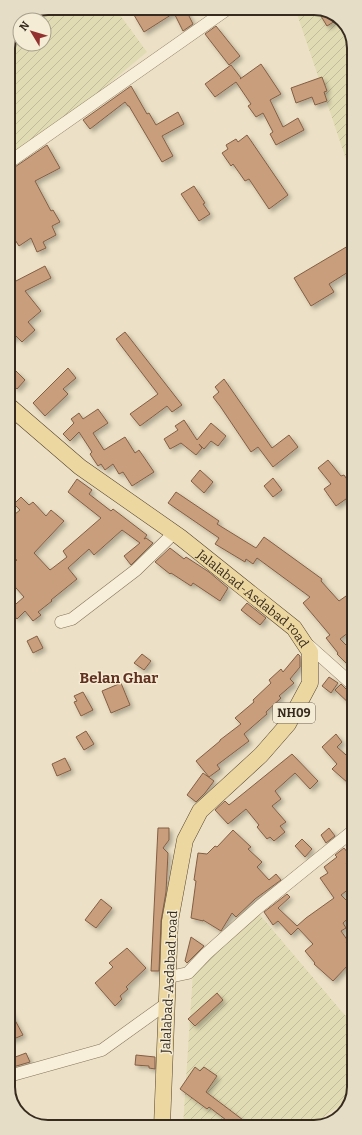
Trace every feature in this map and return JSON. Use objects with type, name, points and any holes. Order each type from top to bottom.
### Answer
[{"type":"main road","name":"Jalalabad-Asdabad road","points":[[15,411],[80,467],[174,533],[294,628],[310,652],[310,683],[288,724],[261,755],[200,811],[185,840],[170,921],[162,1120]]},
{"type":"street","points":[[15,158],[219,15]]},
{"type":"street","points":[[61,622],[72,619],[136,570],[174,533]]},
{"type":"street","points":[[303,640],[347,679]]},
{"type":"street","points":[[168,977],[188,973],[206,954],[255,911],[347,836]]},
{"type":"street","points":[[15,1074],[102,1050],[166,1004]]},
{"type":"shaded area","points":[[52,15],[120,15],[147,52],[28,151],[15,158],[15,52],[52,52]]},
{"type":"shaded area","points":[[297,15],[316,15],[327,18],[334,22],[344,34],[347,48],[347,162]]},
{"type":"shaded area","points":[[255,909],[347,1017],[347,1091],[342,1105],[320,1119],[314,1120],[183,1120],[193,972]]},
{"type":"building","points":[[134,15],[171,15],[144,32]]},
{"type":"building","points":[[175,15],[188,15],[193,24],[183,31]]},
{"type":"building","points":[[321,16],[334,22],[327,26]]},
{"type":"building","points":[[216,26],[240,56],[229,65],[205,34]]},
{"type":"building","points":[[261,64],[281,94],[270,100],[283,127],[298,118],[304,130],[276,145],[270,134],[273,132],[263,113],[256,117],[248,106],[251,104],[236,82],[215,97],[205,84],[231,65],[241,78],[240,79]]},
{"type":"building","points":[[322,77],[327,91],[324,92],[327,101],[315,105],[312,97],[296,103],[291,88]]},
{"type":"building","points":[[131,86],[147,114],[149,113],[156,125],[178,112],[184,124],[162,136],[173,156],[162,162],[129,106],[125,102],[90,129],[83,120]]},
{"type":"building","points":[[247,135],[288,195],[269,209],[249,179],[245,181],[233,164],[231,166],[222,153],[228,149],[226,145],[236,139],[238,142]]},
{"type":"building","points":[[47,145],[60,168],[35,181],[51,211],[53,210],[60,222],[52,226],[56,235],[43,242],[46,248],[37,252],[31,238],[19,246],[15,240],[15,167]]},
{"type":"building","points":[[194,186],[210,214],[199,221],[181,194]]},
{"type":"building","points":[[347,247],[347,273],[329,284],[334,292],[311,306],[294,278]]},
{"type":"building","points":[[45,266],[51,278],[25,291],[41,311],[28,322],[35,330],[22,342],[16,336],[15,337],[15,281]]},
{"type":"building","points":[[125,332],[182,405],[172,412],[167,406],[140,426],[130,414],[158,394],[116,339]]},
{"type":"building","points":[[68,368],[76,378],[63,389],[68,394],[45,416],[33,403]]},
{"type":"building","points":[[16,371],[25,380],[17,389],[15,387]]},
{"type":"building","points":[[224,379],[272,448],[289,435],[298,447],[273,467],[258,447],[251,452],[213,397],[219,392],[215,387]]},
{"type":"building","points":[[98,409],[108,423],[93,433],[104,450],[125,437],[135,453],[139,450],[154,472],[132,486],[123,472],[119,474],[113,464],[105,470],[101,464],[98,466],[90,454],[92,452],[79,432],[70,441],[63,434],[74,423],[71,419],[79,413],[83,419]]},
{"type":"building","points":[[184,420],[197,440],[211,423],[226,436],[218,446],[211,441],[204,449],[199,444],[202,448],[196,455],[181,443],[170,449],[164,439],[178,430],[175,426]]},
{"type":"building","points":[[328,460],[341,476],[344,475],[347,479],[347,498],[336,506],[324,489],[331,484],[318,468]]},
{"type":"building","points":[[200,470],[213,482],[204,493],[191,481]]},
{"type":"building","points":[[273,478],[282,490],[273,497],[264,486]]},
{"type":"building","points":[[77,479],[92,490],[89,494],[111,511],[113,509],[147,535],[144,539],[146,538],[153,543],[131,565],[124,556],[140,543],[122,530],[94,555],[89,549],[68,568],[77,579],[38,612],[41,615],[33,621],[25,611],[17,619],[15,617],[15,605],[24,597],[15,587],[15,562],[17,560],[15,559],[15,514],[20,510],[15,503],[21,497],[29,505],[33,502],[46,516],[51,510],[64,521],[34,553],[50,570],[67,557],[63,551],[101,518],[68,492]]},
{"type":"building","points":[[176,492],[219,521],[217,524],[256,548],[264,537],[322,579],[321,581],[339,601],[347,595],[347,634],[340,639],[347,646],[347,664],[337,654],[338,653],[326,638],[330,635],[303,603],[310,597],[257,558],[253,564],[246,559],[245,562],[215,544],[219,538],[168,503]]},
{"type":"building","points":[[170,548],[184,559],[186,557],[209,572],[228,588],[220,601],[193,583],[191,586],[171,573],[170,574],[155,562]]},
{"type":"building","points":[[247,603],[266,618],[260,625],[241,610]]},
{"type":"building","points":[[37,636],[43,648],[33,653],[27,641]]},
{"type":"building","points":[[142,654],[151,661],[144,670],[134,663]]},
{"type":"building","points":[[298,654],[300,656],[300,667],[290,679],[294,683],[279,696],[281,698],[266,712],[267,714],[244,734],[249,741],[217,765],[220,769],[209,777],[196,761],[241,724],[235,718],[254,702],[253,700],[271,683],[269,680],[281,669],[283,672]]},
{"type":"building","points":[[329,677],[338,683],[331,693],[322,686]]},
{"type":"building","points":[[121,683],[130,705],[111,713],[102,691]]},
{"type":"building","points":[[341,684],[347,690],[347,701],[335,690]]},
{"type":"building","points":[[83,692],[93,710],[81,716],[74,702],[77,701],[74,696]]},
{"type":"building","points":[[86,731],[94,744],[84,750],[76,737]]},
{"type":"building","points":[[336,734],[342,742],[337,747],[347,756],[347,782],[332,769],[337,764],[322,747]]},
{"type":"building","points":[[292,754],[318,781],[310,789],[295,773],[275,791],[281,799],[272,806],[286,822],[280,826],[285,832],[274,841],[270,837],[267,839],[257,827],[259,825],[246,809],[228,824],[215,810],[225,801],[229,805]]},
{"type":"building","points":[[65,758],[71,770],[57,776],[52,764]]},
{"type":"building","points":[[203,773],[214,781],[196,802],[187,795]]},
{"type":"building","points":[[158,828],[169,828],[169,840],[163,848],[168,853],[166,892],[161,921],[159,971],[151,971]]},
{"type":"building","points":[[329,828],[335,836],[326,843],[321,835]]},
{"type":"building","points":[[233,830],[251,847],[248,849],[262,862],[257,867],[269,880],[276,874],[281,880],[255,899],[236,917],[232,913],[221,931],[203,920],[191,918],[196,881],[194,880],[198,853],[207,854],[215,846],[217,847]]},
{"type":"building","points":[[302,839],[312,849],[305,857],[295,846]]},
{"type":"building","points":[[344,848],[347,852],[347,890],[341,895],[347,901],[347,919],[343,923],[346,928],[341,931],[347,940],[347,966],[333,981],[314,964],[315,963],[305,951],[313,944],[298,928],[291,935],[278,921],[273,925],[264,912],[287,894],[290,897],[278,908],[297,926],[334,898],[320,878],[328,873],[324,867],[337,857],[335,855]]},
{"type":"building","points":[[101,899],[112,908],[96,928],[85,920]]},
{"type":"building","points":[[191,937],[204,946],[187,963],[185,961]]},
{"type":"building","points":[[127,948],[146,968],[126,987],[128,989],[120,996],[122,999],[115,1006],[95,983],[113,967],[109,963]]},
{"type":"building","points":[[217,993],[223,1000],[195,1026],[188,1019]]},
{"type":"building","points":[[15,1020],[23,1035],[15,1038]]},
{"type":"building","points":[[26,1053],[30,1062],[15,1066],[15,1057]]},
{"type":"building","points":[[136,1055],[155,1057],[155,1069],[149,1068],[149,1066],[135,1065]]},
{"type":"building","points":[[195,1067],[200,1071],[204,1067],[217,1076],[206,1092],[243,1120],[226,1120],[209,1107],[207,1109],[180,1089]]},
{"type":"district","name":"Belan Ghar","points":[[119,678]]}]
